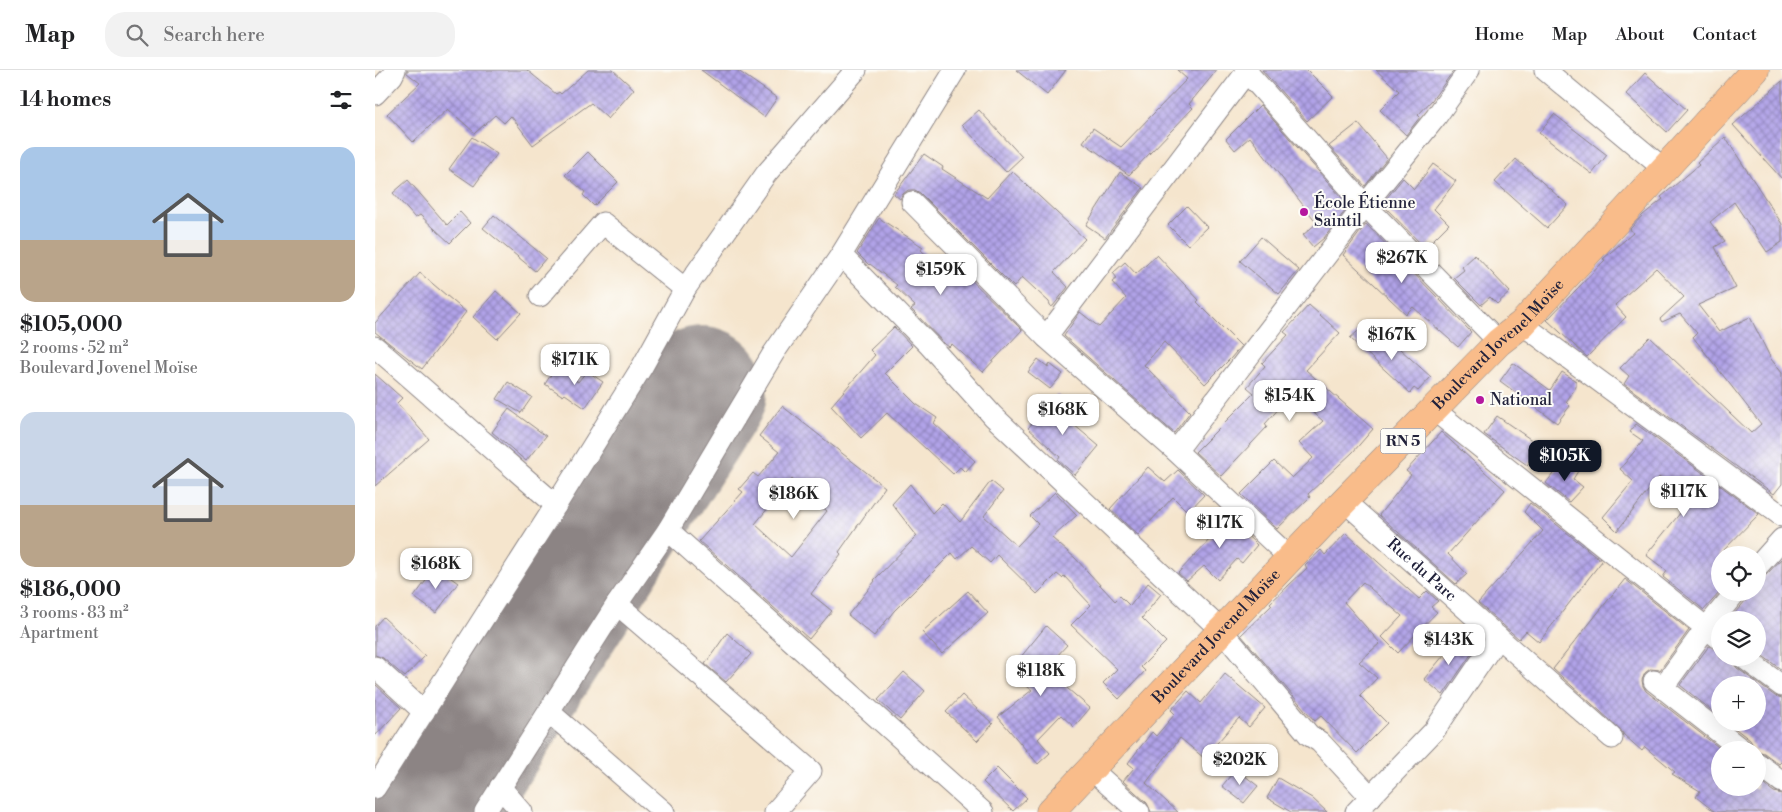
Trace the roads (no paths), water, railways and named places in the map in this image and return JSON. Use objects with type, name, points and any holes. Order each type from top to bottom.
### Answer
[{"type":"main road","name":"Boulevard Jovenel Moïse","points":[[1051,812],[1344,501],[1499,342],[1522,324],[1755,70]]},
{"type":"street","points":[[375,94],[392,76],[395,70]]},
{"type":"street","points":[[375,788],[642,367],[685,289],[767,174],[856,70]]},
{"type":"street","points":[[485,812],[617,604],[668,530],[773,354],[841,255],[955,70]]},
{"type":"street","points":[[1177,451],[1365,205],[1435,117],[1469,70]]},
{"type":"street","points":[[1545,70],[1664,169]]},
{"type":"street","points":[[1046,337],[1247,71],[1365,205],[1499,342]]},
{"type":"street","points":[[912,202],[1046,337],[1177,451],[1290,558]]},
{"type":"street","points":[[540,296],[603,223],[685,289]]},
{"type":"street","points":[[841,255],[930,346],[993,416],[1222,630],[1309,735],[1320,742],[1371,797]]},
{"type":"street","points":[[1522,324],[1782,516]]},
{"type":"street","points":[[375,347],[556,505]]},
{"type":"street","points":[[1434,410],[1711,631]]},
{"type":"street","name":"Rue du Parc","points":[[1344,501],[1611,738]]},
{"type":"street","points":[[668,530],[983,812]]},
{"type":"street","points":[[1766,557],[1782,539]]},
{"type":"street","points":[[617,604],[811,771],[775,812]]},
{"type":"street","points":[[1711,635],[1658,684],[1731,741]]},
{"type":"street","points":[[1357,812],[1434,731],[1498,637]]},
{"type":"street","points":[[1756,666],[1782,686]]},
{"type":"street","points":[[375,667],[424,712]]},
{"type":"street","points":[[549,712],[664,812]]},
{"type":"street","points":[[1092,770],[1139,812]]},
{"type":"street","points":[[1766,770],[1782,782]]},
{"type":"street","points":[[501,788],[522,812]]},
{"type":"place","name":"École Étienne Saintil","points":[[1304,212]]},
{"type":"place","name":"National","points":[[1480,400]]}]
